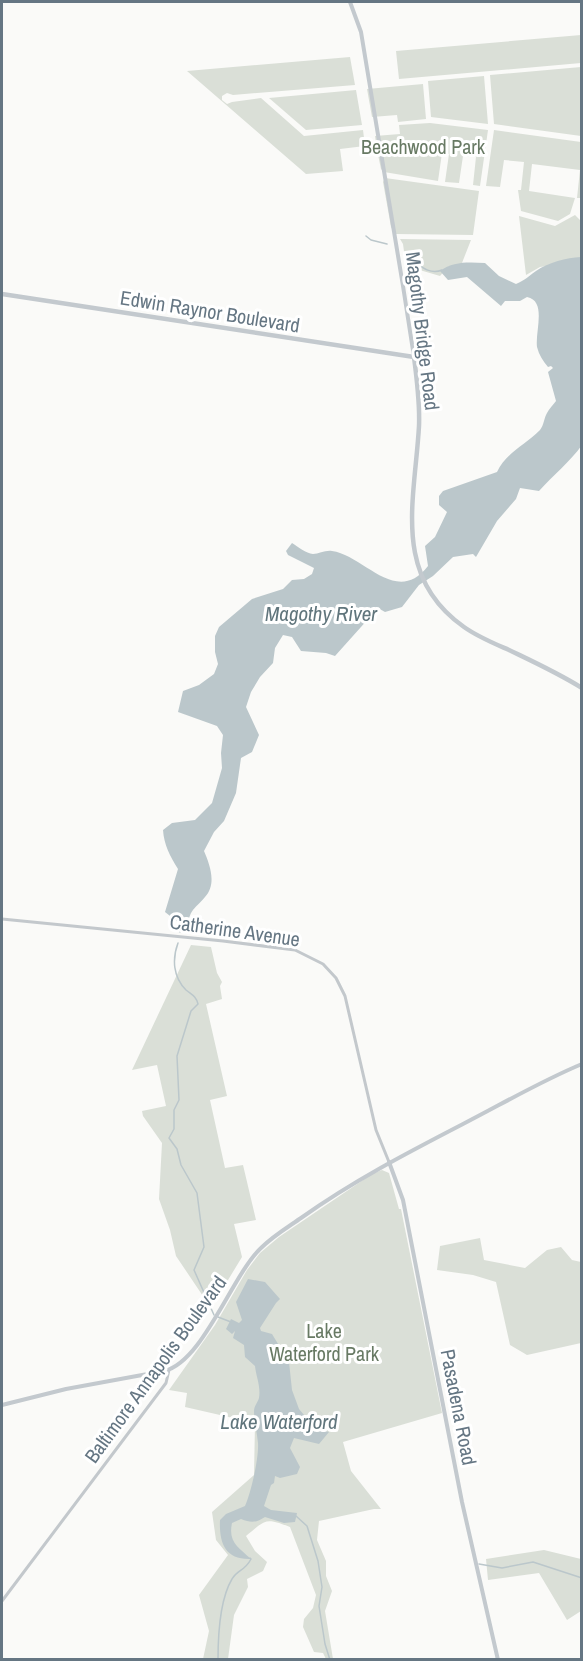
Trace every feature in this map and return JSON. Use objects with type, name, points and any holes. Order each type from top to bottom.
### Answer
[{"type":"main road","name":"Magothy Bridge Road","points":[[350,2],[361,32],[414,357],[419,424],[411,532],[420,571],[427,586],[447,613],[464,628],[582,688]]},
{"type":"main road","name":"Edwin Raynor Boulevard","points":[[2,294],[414,357]]},
{"type":"main road","name":"Baltimore Annapolis Boulevard","points":[[169,1370],[181,1364],[201,1338],[260,1248],[335,1194],[389,1162],[582,1064]]},
{"type":"main road","name":"Pasadena Road","points":[[389,1162],[402,1196],[462,1503],[498,1659]]},
{"type":"main road","points":[[2,1405],[77,1387],[169,1370]]},
{"type":"street","name":"Catherine Avenue","points":[[2,919],[295,950],[323,964],[336,978],[345,996],[376,1130],[389,1162]]},
{"type":"street","name":"Baltimore Annapolis Boulevard","points":[[2,1601],[166,1383],[169,1370]]},
{"type":"green space","name":"Beachwood Park","points":[[581,35],[581,63],[399,79],[396,51]]},
{"type":"green space","name":"Beachwood Park","points":[[350,57],[355,85],[233,95],[227,93],[222,96],[222,100],[227,104],[261,98],[304,136],[363,130],[365,146],[340,149],[343,171],[306,174],[187,71]]},
{"type":"green space","name":"Beachwood Park","points":[[581,67],[581,136],[494,124],[490,75]]},
{"type":"green space","name":"Beachwood Park","points":[[484,76],[488,124],[431,117],[428,81]]},
{"type":"green space","name":"Beachwood Park","points":[[423,84],[426,119],[398,122],[397,115],[372,117],[367,89]]},
{"type":"green space","name":"Beachwood Park","points":[[356,90],[362,125],[306,130],[269,98]]},
{"type":"green space","name":"Beachwood Park","points":[[430,123],[488,130],[480,186],[473,185],[476,157],[463,156],[459,183],[445,182],[449,154],[442,153],[438,181],[384,172],[381,169],[377,150],[402,148],[401,141],[376,143],[375,136],[400,134],[399,125]]},
{"type":"green space","name":"Beachwood Park","points":[[494,130],[581,142],[581,198],[577,198],[580,170],[532,164],[529,191],[575,198],[570,214],[558,221],[521,211],[518,190],[521,190],[524,162],[504,160],[500,187],[486,186]]},
{"type":"green space","name":"Beachwood Park","points":[[385,178],[479,191],[473,235],[396,234],[391,227],[383,182]]},
{"type":"green space","points":[[575,215],[581,221],[581,261],[540,267],[526,275],[519,216],[555,226]]},
{"type":"green space","points":[[400,239],[471,240],[460,268],[449,266],[440,276],[406,266],[403,244]]},
{"type":"green space","name":"Lake Waterford Park","points":[[191,945],[211,947],[217,973],[222,982],[220,986],[222,999],[206,1004],[227,1096],[210,1100],[225,1168],[243,1165],[256,1220],[234,1224],[242,1257],[211,1308],[176,1256],[159,1199],[162,1143],[143,1116],[142,1111],[166,1106],[157,1065],[132,1070]]},
{"type":"green space","name":"Lake Waterford Park","points":[[382,1170],[389,1173],[399,1209],[401,1209],[442,1413],[343,1442],[351,1471],[381,1509],[319,1521],[317,1540],[326,1561],[326,1576],[332,1591],[325,1611],[333,1659],[326,1659],[323,1653],[314,1652],[303,1627],[304,1619],[313,1608],[316,1595],[290,1527],[270,1521],[262,1523],[246,1536],[255,1551],[267,1562],[263,1571],[247,1579],[248,1587],[234,1615],[228,1659],[203,1659],[209,1631],[199,1595],[228,1555],[216,1540],[212,1512],[254,1475],[255,1423],[185,1407],[187,1393],[169,1390],[215,1325],[247,1270],[260,1253],[279,1237],[372,1174]]},
{"type":"green space","points":[[480,1238],[484,1260],[525,1268],[547,1250],[561,1247],[572,1260],[581,1262],[581,1343],[527,1355],[510,1345],[496,1282],[473,1275],[437,1270],[440,1246]]},
{"type":"green space","points":[[544,1550],[581,1559],[581,1611],[567,1620],[539,1573],[488,1580],[486,1559]]},
{"type":"water","name":"Magothy River","points":[[581,257],[582,445],[539,491],[520,488],[516,499],[497,521],[476,557],[473,554],[453,557],[433,576],[419,585],[402,607],[385,612],[378,608],[335,656],[301,651],[292,637],[283,635],[275,648],[273,663],[260,677],[251,692],[246,707],[259,735],[252,752],[241,758],[236,793],[224,821],[214,832],[204,851],[212,880],[209,892],[192,912],[187,925],[179,923],[165,912],[178,869],[168,850],[163,830],[172,823],[195,820],[212,803],[222,768],[223,735],[217,726],[178,712],[183,691],[199,685],[214,674],[218,664],[215,636],[219,627],[252,599],[283,589],[292,580],[304,579],[312,574],[314,568],[288,555],[286,551],[292,543],[313,554],[332,551],[344,554],[392,580],[404,582],[416,577],[428,566],[425,546],[435,537],[447,512],[439,505],[439,496],[443,491],[497,472],[511,454],[540,430],[547,413],[556,401],[548,372],[553,368],[546,365],[537,347],[539,318],[537,304],[527,297],[520,301],[505,301],[501,306],[467,277],[448,280],[440,271],[467,262],[485,263],[499,276],[516,284],[546,265],[564,259]]},
{"type":"water","name":"Lake Waterford","points":[[248,1279],[265,1282],[280,1299],[260,1328],[261,1331],[272,1334],[289,1362],[292,1390],[299,1409],[315,1428],[329,1432],[319,1444],[294,1438],[290,1448],[300,1467],[297,1474],[280,1478],[275,1476],[274,1483],[271,1485],[264,1506],[271,1510],[297,1513],[295,1522],[284,1523],[265,1517],[251,1522],[241,1519],[232,1523],[233,1540],[251,1559],[242,1559],[235,1557],[225,1548],[221,1536],[220,1520],[226,1514],[245,1506],[257,1457],[258,1443],[254,1411],[259,1398],[259,1390],[255,1366],[245,1357],[244,1345],[233,1338],[235,1331],[232,1334],[226,1329],[231,1319],[239,1323],[242,1320],[236,1302]]},
{"type":"waterway","points":[[366,236],[371,240],[387,244]]},
{"type":"waterway","points":[[406,256],[428,270],[442,270]]},
{"type":"waterway","name":"Magothy River","points":[[179,923],[180,932]]},
{"type":"waterway","name":"Magothy River","points":[[178,943],[174,961],[176,974],[198,1004],[191,1011],[177,1056],[179,1100],[174,1110],[174,1129],[169,1138],[177,1149],[181,1165],[197,1193],[204,1247],[194,1270],[214,1315]]},
{"type":"waterway","name":"Magothy River","points":[[218,1317],[231,1322]]},
{"type":"waterway","points":[[296,1516],[307,1526],[318,1561],[322,1587],[319,1606],[330,1660]]},
{"type":"waterway","name":"Magothy River","points":[[218,1660],[222,1607],[228,1587],[250,1558]]},
{"type":"waterway","points":[[479,1564],[502,1568],[533,1562],[582,1578]]}]
